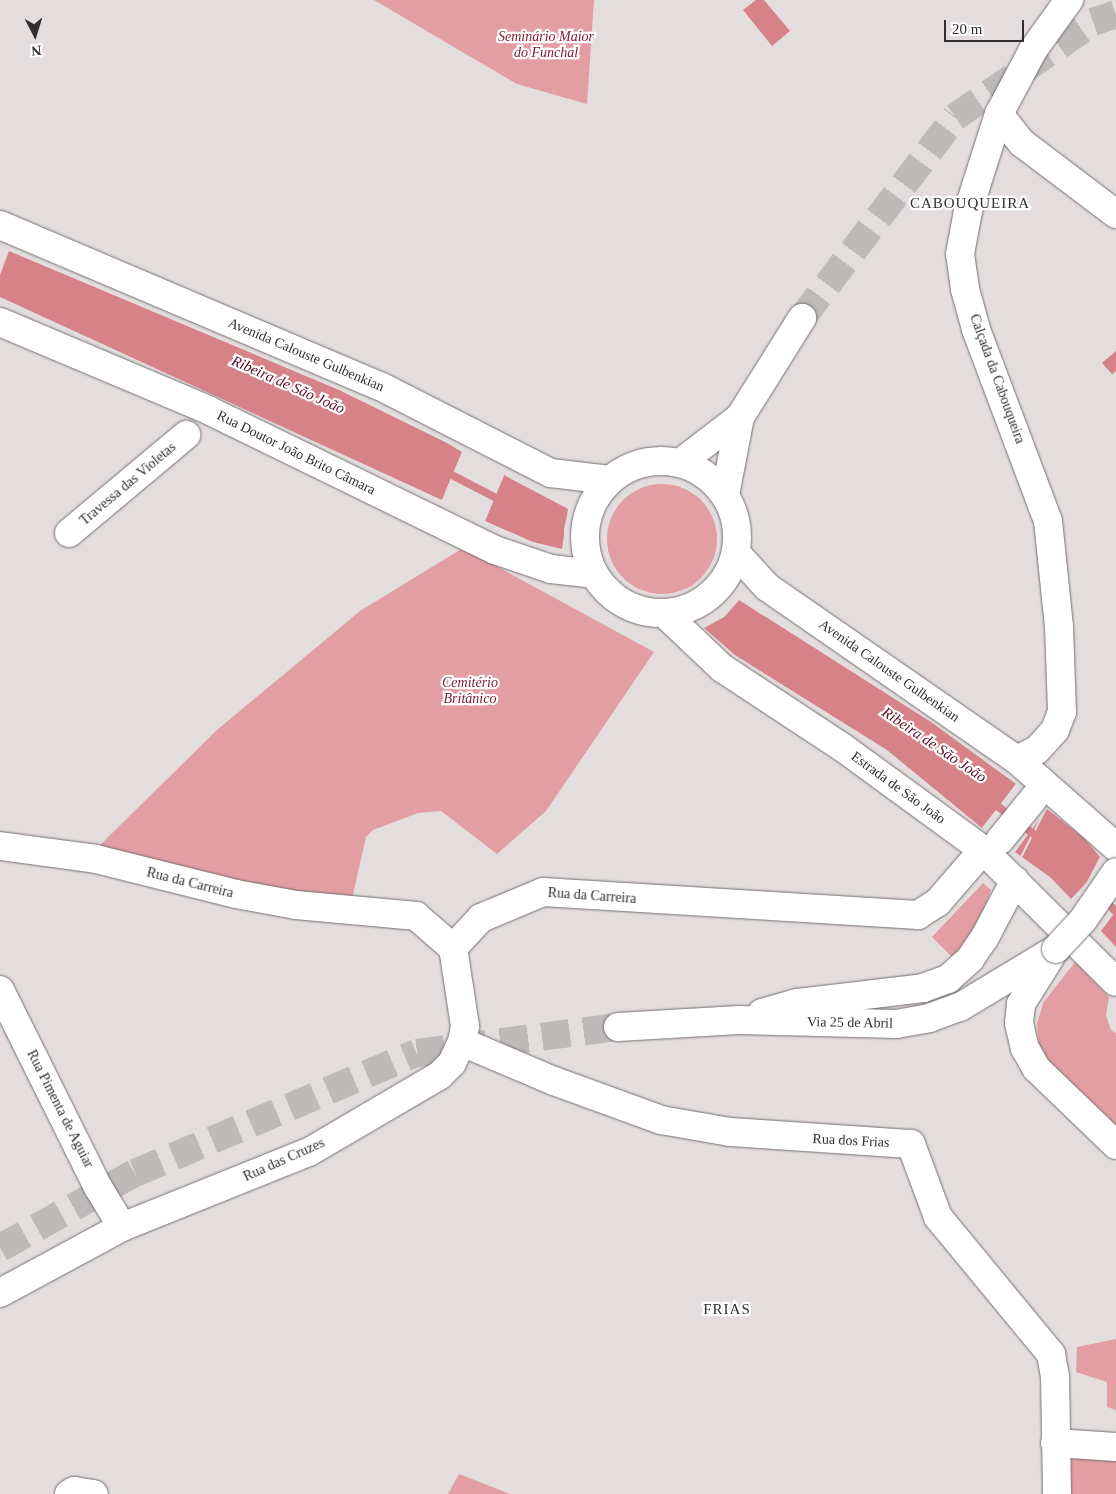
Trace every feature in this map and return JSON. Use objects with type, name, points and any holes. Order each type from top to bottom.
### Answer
[{"type":"street","name":"Calçada da Cabouqueira","points":[[1017,760],[1036,750],[1055,730],[1062,712],[1059,627],[1048,521],[976,329],[965,289],[960,254],[968,211],[999,114],[1050,11],[1069,0]]},
{"type":"street","points":[[999,114],[1022,143],[1116,214]]},
{"type":"street","name":"Avenida Calouste Gulbenkian","points":[[0,225],[380,386],[552,473],[610,480]]},
{"type":"street","points":[[680,463],[740,417],[802,318]]},
{"type":"street","name":"Rua Doutor João Brito Câmara","points":[[0,322],[208,410],[495,550],[551,568],[585,565]]},
{"type":"street","points":[[725,495],[740,417]]},
{"type":"street","name":"Travessa das Violetas","points":[[69,533],[186,435]]},
{"type":"street","points":[[643,463],[680,463],[705,475],[725,495],[734,513],[732,563],[702,601],[676,616],[644,611],[624,604],[607,591],[585,565],[586,524],[594,503],[610,480],[643,463]]},
{"type":"street","name":"Avenida Calouste Gulbenkian","points":[[732,563],[1017,760],[1040,791],[1116,847]]},
{"type":"street","name":"Estrada de São João","points":[[676,616],[722,668],[992,845],[1015,880],[1116,982]]},
{"type":"street","name":"Rua da Carreira","points":[[0,846],[96,859],[236,894],[296,905],[416,916],[453,948],[481,918],[543,892],[830,911],[922,914],[938,902],[1040,791]]},
{"type":"street","name":"Via 25 de Abril","points":[[618,1027],[739,1020],[866,1026],[929,1018],[988,993],[1056,949],[1083,920],[1116,872]]},
{"type":"street","points":[[739,1020],[798,1003],[922,988],[948,979],[970,959],[985,937],[1015,880]]},
{"type":"street","name":"Rua das Cruzes","points":[[0,1293],[122,1227],[309,1152],[440,1076],[452,1063],[462,1042],[465,1026],[462,993],[453,948]]},
{"type":"street","points":[[1056,949],[1021,1004],[1019,1024],[1025,1048],[1036,1068],[1116,1145]]},
{"type":"street","name":"Rua Pimenta de Aguiar","points":[[0,990],[98,1187],[122,1227]]},
{"type":"street","name":"Rua dos Frias","points":[[462,1042],[554,1081],[661,1120],[730,1132],[911,1144],[938,1218],[1051,1354],[1057,1494]]},
{"type":"street","points":[[1055,1443],[1116,1447]]},
{"type":"street","points":[[69,1494],[74,1491],[94,1494]]},
{"type":"green space","name":"Seminário Maior do Funchal","points":[[374,0],[594,0],[587,104],[517,84]]},
{"type":"green space","points":[[662,484],[683,488],[701,500],[713,518],[717,539],[713,560],[701,578],[683,590],[662,594],[641,590],[623,578],[611,560],[607,539],[611,518],[623,500],[641,488]]},
{"type":"green space","name":"Cemitério Britânico","points":[[463,548],[654,652],[546,811],[497,854],[441,811],[418,813],[373,830],[366,837],[351,903],[227,882],[98,847],[217,730],[360,611]]},
{"type":"green space","points":[[983,883],[991,890],[985,907],[974,933],[954,959],[932,937]]},
{"type":"green space","points":[[1075,962],[1109,997],[1106,1015],[1111,1030],[1116,1033],[1116,1131],[1053,1072],[1039,1045],[1037,1024],[1043,1003]]},
{"type":"green space","points":[[1116,1339],[1116,1410],[1107,1407],[1107,1382],[1076,1372],[1077,1347]]},
{"type":"green space","points":[[1069,1453],[1116,1461],[1116,1494],[1069,1494]]},
{"type":"green space","points":[[459,1474],[510,1494],[448,1494]]},
{"type":"water","points":[[756,0],[764,0],[790,31],[772,46],[743,10]]},
{"type":"water","points":[[9,251],[339,390],[447,443],[462,452],[442,500],[0,297],[0,275]]},
{"type":"water","points":[[1116,351],[1116,371],[1112,374],[1102,363]]},
{"type":"water","points":[[504,475],[568,509],[562,549],[533,542],[485,521]]},
{"type":"water","points":[[739,600],[931,722],[1016,784],[982,828],[887,750],[735,655],[704,628],[724,617]]},
{"type":"water","points":[[1047,809],[1084,838],[1100,857],[1087,882],[1071,899],[1050,877],[1015,852]]},
{"type":"water","points":[[1116,911],[1116,947],[1101,931]]},
{"type":"pier","points":[[462,452],[464,453],[444,502],[442,500]]},
{"type":"pier","points":[[502,473],[504,475],[485,521],[482,520]]},
{"type":"pier","points":[[569,507],[570,509],[564,550],[564,529]]},
{"type":"pier","points":[[737,598],[739,600],[724,617],[702,627],[722,615]]},
{"type":"pier","points":[[1016,784],[1018,785],[985,829],[982,828]]},
{"type":"pier","points":[[1045,808],[1047,809],[1022,857],[1020,856]]},
{"type":"pier","points":[[1101,855],[1089,883],[1070,902],[1087,882]]},
{"type":"waterway","name":"Ribeira de São João","points":[[444,471],[502,501]]},
{"type":"waterway","name":"Ribeira de São João","points":[[991,801],[1037,837]]},
{"type":"waterway","name":"Ribeira de São João","points":[[1104,899],[1116,912]]},
{"type":"tunnel","points":[[802,318],[955,117],[1093,22],[1116,14]]},
{"type":"tunnel","points":[[0,1248],[135,1173],[417,1053],[618,1027]]},
{"type":"district","name":"CABOUQUEIRA","points":[[970,204]]},
{"type":"district","name":"FRIAS","points":[[727,1310]]}]
